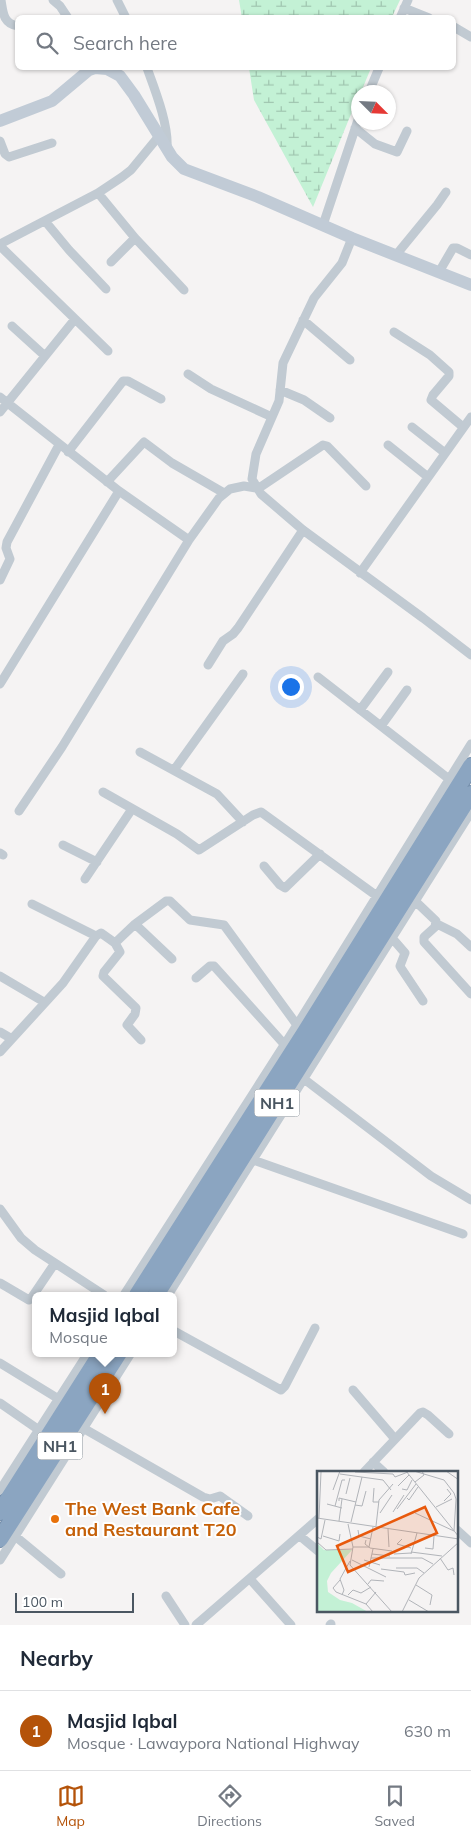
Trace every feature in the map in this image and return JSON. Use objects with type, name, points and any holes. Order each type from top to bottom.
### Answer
[{"type":"highway","name":"NH1","points":[[158,1292],[291,1077],[359,934],[380,899],[471,766]]},
{"type":"highway","name":"NH1","points":[[139,1292],[291,1077],[411,898],[471,794]]},
{"type":"highway","name":"NH1","points":[[0,1512],[5,1486],[98,1357]]},
{"type":"highway","name":"NH1","points":[[8,1537],[117,1357]]},
{"type":"street","points":[[1,0],[5,19],[15,25]]},
{"type":"street","points":[[53,0],[66,15]]},
{"type":"street","points":[[116,0],[124,15]]},
{"type":"street","points":[[406,4],[424,15]]},
{"type":"street","points":[[456,28],[471,37]]},
{"type":"street","points":[[0,121],[52,101],[87,70]]},
{"type":"street","points":[[109,70],[120,76],[176,162],[188,171],[258,197],[352,238],[471,285]]},
{"type":"street","points":[[148,70],[166,134],[167,149]]},
{"type":"street","points":[[372,85],[378,70]]},
{"type":"street","points":[[323,225],[355,130]]},
{"type":"street","points":[[362,130],[374,144],[396,152],[407,131]]},
{"type":"street","points":[[108,351],[0,245],[98,193],[131,170],[159,136]]},
{"type":"street","points":[[0,141],[6,156],[10,157],[52,143]]},
{"type":"street","points":[[396,255],[446,192]]},
{"type":"street","points":[[98,193],[135,238],[184,290]]},
{"type":"street","points":[[44,221],[106,289]]},
{"type":"street","points":[[111,262],[135,238]]},
{"type":"street","points":[[352,238],[342,263],[314,298],[284,363],[278,401],[254,462],[252,479],[256,488],[303,530],[471,655]]},
{"type":"street","points":[[440,272],[453,248],[471,255]]},
{"type":"street","points":[[0,412],[3,400],[45,356],[75,319]]},
{"type":"street","points":[[303,320],[350,360]]},
{"type":"street","points":[[12,326],[45,356]]},
{"type":"street","points":[[394,332],[430,355],[449,372],[449,376],[431,400],[463,427]]},
{"type":"street","points":[[188,374],[212,389],[272,417]]},
{"type":"street","points":[[68,452],[123,381],[161,400]]},
{"type":"street","points":[[280,390],[304,400],[330,418]]},
{"type":"street","points":[[3,400],[119,492],[189,540]]},
{"type":"street","points":[[360,573],[471,417]]},
{"type":"street","points":[[412,427],[445,453]]},
{"type":"street","points":[[107,482],[144,442],[172,463],[224,493]]},
{"type":"street","points":[[20,811],[62,747],[189,540],[224,493],[244,486],[256,488],[262,486],[323,444],[366,486]]},
{"type":"street","points":[[0,580],[10,560],[3,546],[60,445]]},
{"type":"street","points":[[388,445],[428,477]]},
{"type":"street","points":[[0,684],[119,492]]},
{"type":"street","points":[[208,665],[224,641],[238,628],[303,530]]},
{"type":"street","points":[[360,710],[388,672]]},
{"type":"street","points":[[174,770],[243,674]]},
{"type":"street","points":[[318,678],[449,779]]},
{"type":"street","points":[[381,726],[408,690]]},
{"type":"street","points":[[103,792],[177,834],[199,850],[203,850],[257,812],[261,812],[380,899],[471,744]]},
{"type":"street","points":[[140,752],[217,794],[242,822]]},
{"type":"street","points":[[86,879],[132,809]]},
{"type":"street","points":[[170,1292],[253,1160],[291,1077],[392,938],[411,898],[471,812]]},
{"type":"street","points":[[63,845],[97,862]]},
{"type":"street","points":[[264,866],[280,885],[285,888],[320,854]]},
{"type":"street","points":[[411,898],[432,916],[437,924],[457,934],[471,947]]},
{"type":"street","points":[[115,943],[135,924],[166,901],[170,901],[190,920],[224,925],[297,1025]]},
{"type":"street","points":[[32,904],[96,936]]},
{"type":"street","points":[[135,924],[172,959]]},
{"type":"street","points":[[437,924],[424,937],[423,941],[471,994]]},
{"type":"street","points":[[0,1052],[62,983],[96,936],[101,933],[115,943],[120,952],[103,976],[136,1008],[135,1014],[127,1025],[140,1040]]},
{"type":"street","points":[[126,1292],[284,1044],[359,934]]},
{"type":"street","points":[[392,938],[405,953],[400,966],[423,1001]]},
{"type":"street","points":[[196,978],[210,966],[216,968],[284,1044]]},
{"type":"street","points":[[0,976],[44,1002]]},
{"type":"street","points":[[0,1032],[12,1039]]},
{"type":"street","points":[[291,1077],[431,1176],[471,1200]]},
{"type":"street","points":[[253,1160],[463,1234]]},
{"type":"street","points":[[0,1209],[21,1238],[99,1292]]},
{"type":"street","points":[[36,1292],[55,1263]]},
{"type":"street","points":[[0,1283],[29,1300],[32,1298]]},
{"type":"street","points":[[177,1333],[281,1390],[285,1386],[315,1328]]},
{"type":"street","points":[[0,1363],[64,1402],[86,1357]]},
{"type":"street","points":[[0,1560],[8,1537],[83,1428],[128,1357]]},
{"type":"street","points":[[354,1390],[395,1439]]},
{"type":"street","points":[[0,1403],[41,1437]]},
{"type":"street","points":[[365,1471],[423,1412],[449,1434]]},
{"type":"street","points":[[83,1428],[203,1497],[210,1499],[220,1496],[248,1516]]},
{"type":"street","points":[[372,1462],[383,1471]]},
{"type":"street","points":[[196,1625],[317,1520]]},
{"type":"street","points":[[458,1531],[471,1543]]},
{"type":"street","points":[[300,1536],[317,1550]]},
{"type":"street","points":[[8,1537],[61,1574]]},
{"type":"street","points":[[250,1579],[291,1625]]},
{"type":"street","points":[[166,1596],[185,1625]]},
{"type":"green space","points":[[239,0],[400,0],[393,15],[242,15]]},
{"type":"green space","points":[[249,70],[370,70],[364,85],[351,85],[351,114],[313,207],[254,100]]},
{"type":"place","name":"Masjid Iqbal","points":[[105,1414]]},
{"type":"place","name":"The West Bank Cafe and Restaurant T20","points":[[55,1519]]}]
